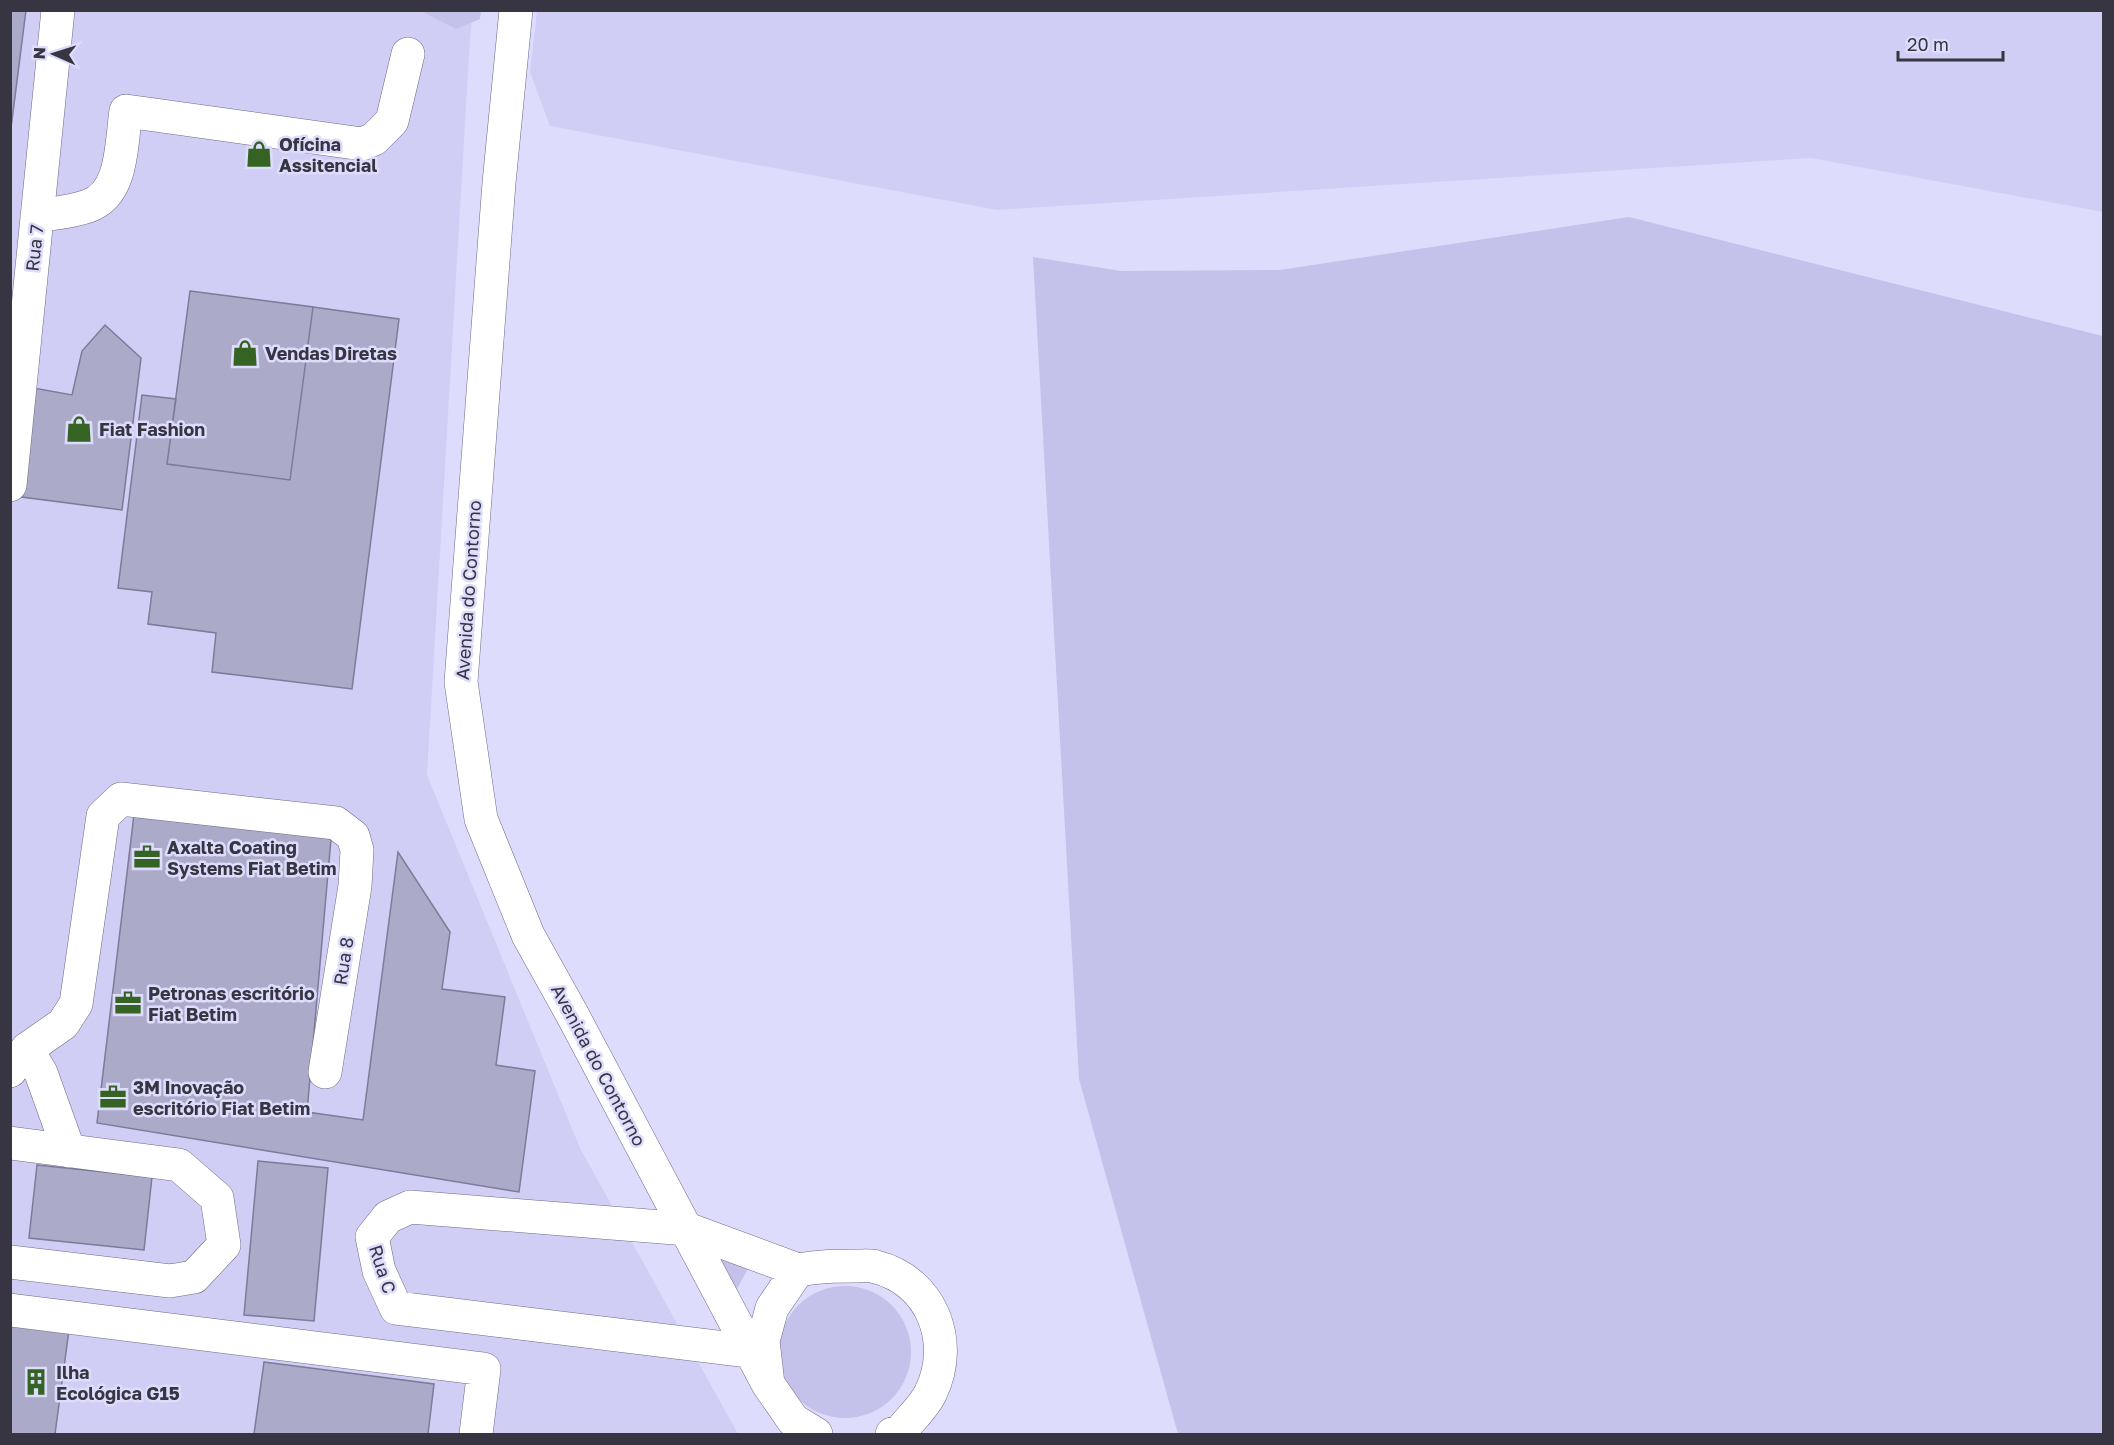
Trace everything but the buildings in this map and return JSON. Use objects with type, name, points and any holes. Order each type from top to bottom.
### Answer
[{"type":"street","name":"Rua 7","points":[[10,485],[58,10]]},
{"type":"street","name":"Avenida do Contorno","points":[[516,10],[499,183],[461,682],[481,819],[528,934],[687,1229],[749,1351],[768,1384],[802,1430]]},
{"type":"street","points":[[37,216],[89,206],[106,196],[118,171],[126,111],[362,144],[374,139],[392,121],[408,54]]},
{"type":"street","name":"Rua 8","points":[[19,1060],[63,1024],[76,1004],[103,816],[121,799],[336,823],[353,836],[357,850],[356,886],[325,1072]]},
{"type":"street","points":[[19,1060],[41,1073],[69,1151]]},
{"type":"street","points":[[10,1143],[179,1165],[217,1198],[224,1245],[194,1277],[170,1281],[10,1262]]},
{"type":"street","name":"Rua C","points":[[687,1229],[410,1207],[388,1217],[372,1238],[379,1271],[396,1308],[749,1351]]},
{"type":"street","points":[[687,1229],[798,1270],[824,1266],[876,1267],[910,1282],[931,1307],[942,1342],[940,1364],[931,1393],[932,1434]]},
{"type":"street","points":[[768,1384],[763,1341],[772,1308],[798,1270]]},
{"type":"street","points":[[10,1310],[484,1369],[476,1434]]},
{"type":"street","points":[[892,1434],[900,1432],[931,1393]]},
{"type":"shaded area","points":[[10,11],[473,11],[427,775],[580,1148],[738,1434],[11,1434]]},
{"type":"shaded area","points":[[421,11],[481,11],[480,19],[456,29]]},
{"type":"shaded area","points":[[537,11],[2103,11],[2103,212],[1811,158],[997,210],[550,126],[530,72]]},
{"type":"shaded area","points":[[1629,217],[2103,336],[2103,1434],[1178,1434],[1079,1079],[1033,257],[1121,271],[1280,270]]},
{"type":"shaded area","points":[[715,1253],[750,1265],[733,1296]]},
{"type":"shaded area","points":[[845,1286],[870,1291],[892,1305],[906,1327],[911,1352],[906,1377],[892,1399],[870,1413],[845,1418],[820,1413],[798,1399],[784,1377],[779,1352],[784,1327],[798,1305],[820,1291]]},
{"type":"place","name":"Ofícina Assitencial","points":[[259,154]]},
{"type":"place","name":"Vendas Diretas","points":[[245,353]]},
{"type":"place","name":"Fiat Fashion","points":[[79,429]]},
{"type":"place","name":"Axalta Coating Systems Fiat Betim","points":[[147,857]]},
{"type":"place","name":"Petronas escritório Fiat Betim","points":[[128,1003]]},
{"type":"place","name":"3M Inovação escritório Fiat Betim","points":[[113,1097]]},
{"type":"place","name":"Ilha Ecológica G15","points":[[36,1382]]}]
